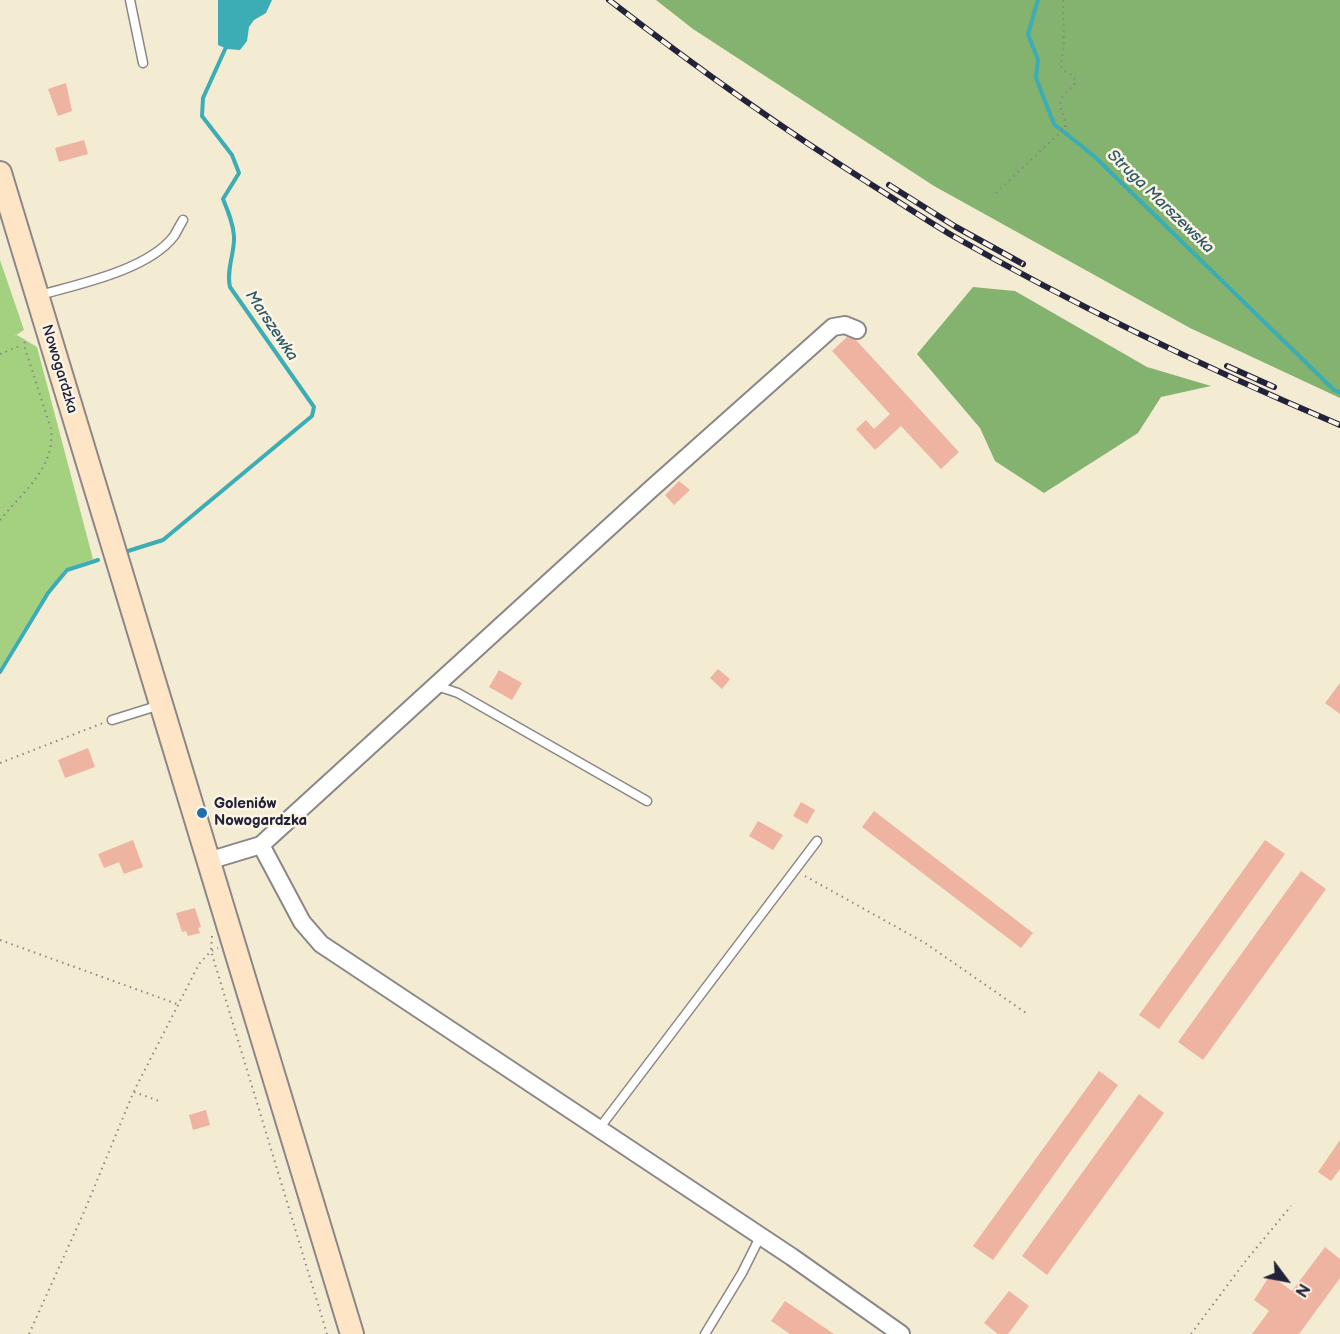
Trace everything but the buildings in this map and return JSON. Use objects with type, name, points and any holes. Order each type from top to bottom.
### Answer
[{"type":"street","name":"Nowogardzka","points":[[0,173],[352,1334]]},
{"type":"street","points":[[208,861],[261,845],[650,490],[833,327],[845,325],[857,330]]},
{"type":"street","points":[[261,845],[302,922],[321,944],[760,1237],[901,1334]]},
{"type":"lane","points":[[130,0],[143,63]]},
{"type":"lane","points":[[37,296],[128,268],[155,253],[173,237],[183,220]]},
{"type":"lane","points":[[436,686],[458,693],[647,801]]},
{"type":"lane","points":[[112,720],[160,705]]},
{"type":"lane","points":[[598,1130],[817,841]]},
{"type":"lane","points":[[705,1334],[742,1273],[760,1237]]},
{"type":"path","points":[[996,193],[1065,128],[1066,122],[1060,102],[1076,81],[1061,66],[1064,45],[1063,0]]},
{"type":"path","points":[[0,354],[24,343],[53,441],[46,465],[0,520]]},
{"type":"path","points":[[0,763],[112,720]]},
{"type":"path","points":[[794,871],[925,943],[1026,1013]]},
{"type":"path","points":[[0,940],[177,1004]]},
{"type":"path","points":[[29,1334],[84,1212],[134,1092],[177,1004],[199,964],[211,951],[232,942]]},
{"type":"path","points":[[134,1092],[159,1101]]},
{"type":"path","points":[[1191,1334],[1244,1263],[1291,1206]]},
{"type":"green space","points":[[656,0],[1340,0],[1340,398],[1190,328],[934,186],[693,29]]},
{"type":"green space","points":[[0,260],[24,330],[13,337],[17,335],[37,347],[93,559],[65,569],[41,601],[0,668]]},
{"type":"green space","points":[[973,287],[1015,291],[1147,367],[1211,386],[1161,397],[1138,433],[1044,493],[995,461],[980,428],[917,354]]},
{"type":"water","points":[[218,0],[272,0],[266,13],[254,20],[249,27],[247,41],[240,50],[227,49],[218,45]]},
{"type":"waterway","name":"Struga Marszewska","points":[[1038,0],[1028,34],[1038,60],[1036,78],[1054,124],[1095,157],[1334,390],[1340,392]]},
{"type":"waterway","name":"Marszewka","points":[[128,551],[163,540],[312,416],[314,407],[230,287],[229,274],[234,236],[223,199],[239,173],[232,155],[202,116],[203,98],[227,45]]},
{"type":"waterway","name":"Marszewka","points":[[0,672],[48,593],[67,570],[98,560]]},
{"type":"railway","points":[[609,0],[771,119],[953,236],[1048,288],[1144,336],[1340,425]]},
{"type":"railway","points":[[889,185],[956,227],[1023,264]]},
{"type":"railway","points":[[1227,366],[1274,387]]},
{"type":"place","name":"Goleniów Nowogardzka","points":[[202,813]]}]
